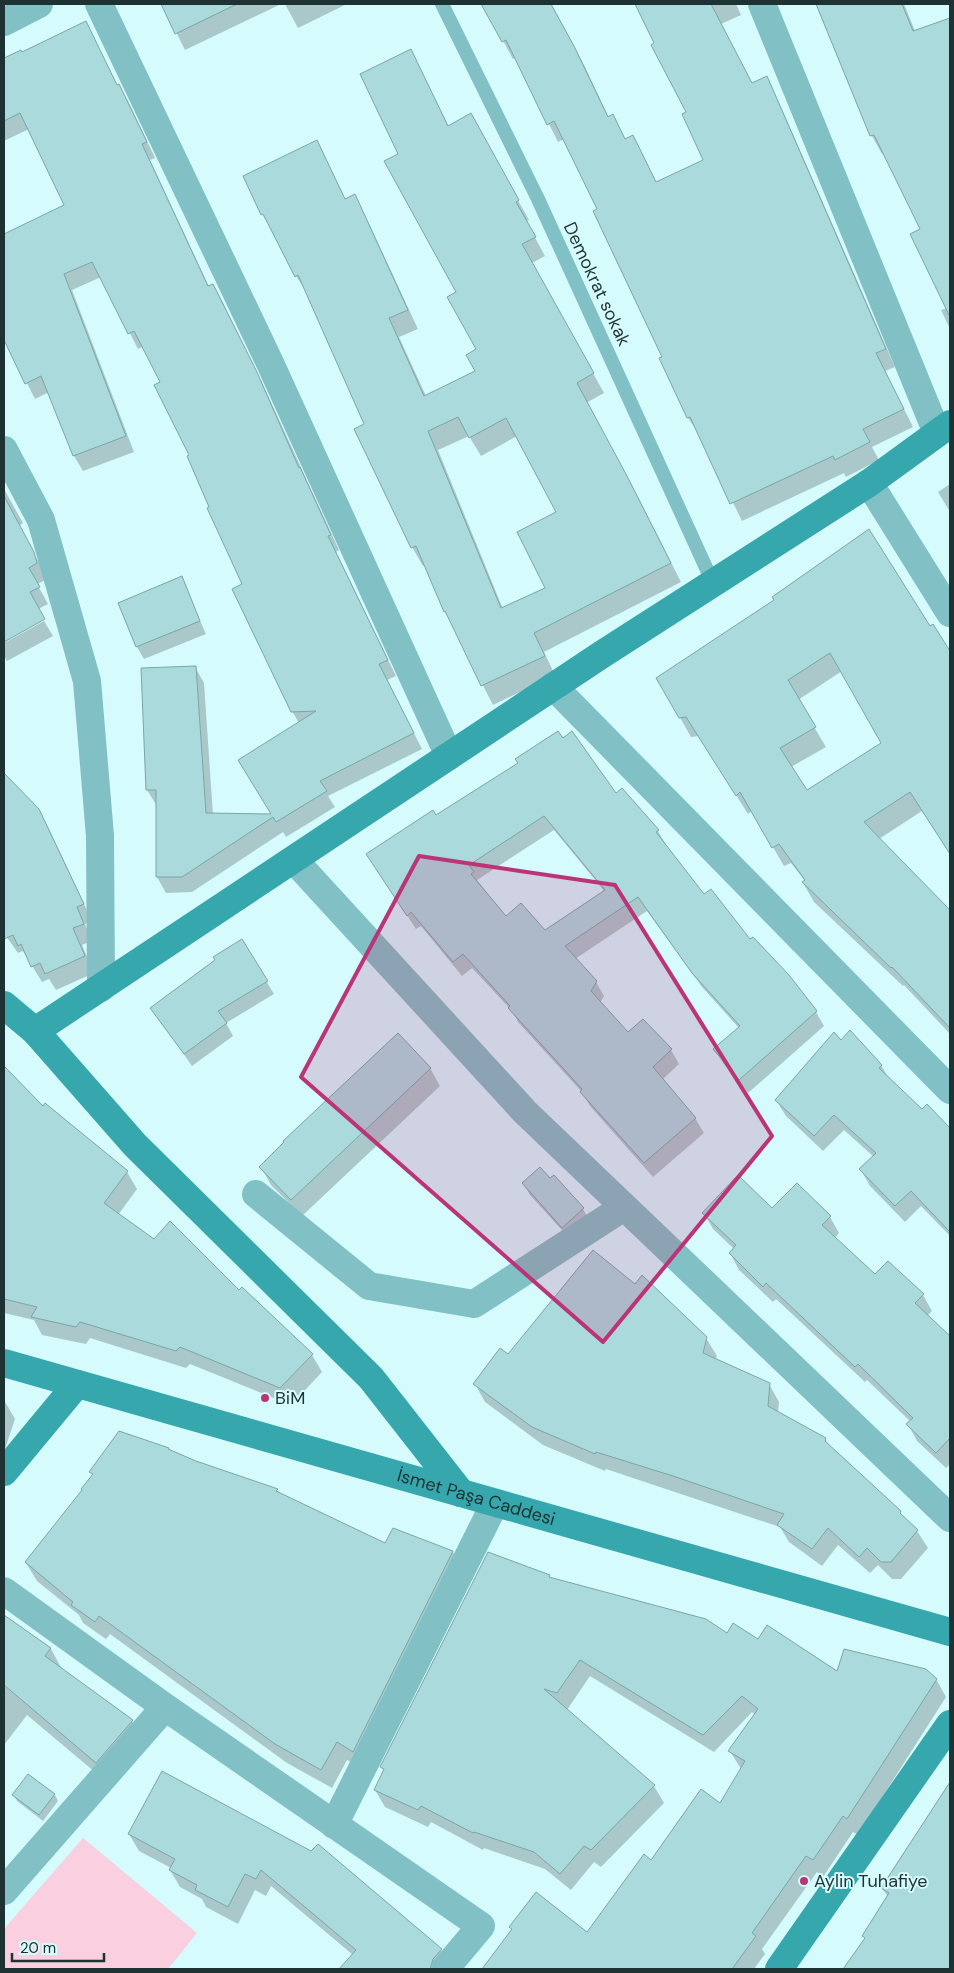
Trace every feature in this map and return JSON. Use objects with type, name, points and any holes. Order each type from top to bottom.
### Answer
[{"type":"street","points":[[4,22],[39,4]]},
{"type":"street","points":[[99,4],[270,363],[449,756]]},
{"type":"street","points":[[35,1031],[554,686],[869,483],[944,429],[762,4]]},
{"type":"street","points":[[4,450],[41,520],[87,681],[100,836],[101,988]]},
{"type":"street","points":[[869,483],[950,614]]},
{"type":"street","points":[[554,686],[950,1090]]},
{"type":"street","points":[[294,860],[525,1112],[950,1518]]},
{"type":"street","points":[[4,1005],[35,1031],[135,1145],[371,1378],[461,1493]]},
{"type":"street","points":[[256,1194],[369,1286],[474,1304],[624,1207]]},
{"type":"street","name":"İsmet Paşa Caddesi","points":[[4,1363],[950,1632]]},
{"type":"street","points":[[4,1472],[77,1384]]},
{"type":"street","points":[[334,1825],[494,1503]]},
{"type":"street","points":[[4,1591],[165,1707],[481,1926],[445,1969]]},
{"type":"street","points":[[4,1891],[165,1707]]},
{"type":"street","points":[[779,1969],[950,1724]]},
{"type":"lane","name":"Demokrat sokak","points":[[442,4],[538,198],[713,583]]},
{"type":"highlighted area","points":[[419,856],[615,885],[772,1136],[603,1342],[301,1077]]},
{"type":"shaded area","points":[[83,1838],[197,1933],[168,1969],[4,1969],[4,1929]]},
{"type":"building","points":[[161,4],[237,4],[175,34]]},
{"type":"building","points":[[481,4],[551,4],[575,48],[608,117],[613,114],[625,139],[633,135],[656,182],[703,160],[682,114],[686,112],[651,45],[654,43],[635,4],[711,4],[752,83],[767,76],[886,349],[876,353],[904,409],[863,429],[870,442],[835,460],[833,456],[730,504],[690,417],[687,418],[659,358],[662,357],[593,211],[597,209],[554,121],[547,125],[506,40],[502,42]]},
{"type":"building","points":[[816,4],[902,4],[913,31],[950,18],[950,317],[910,234],[920,229],[874,135],[870,136]]},
{"type":"building","points":[[86,21],[147,142],[142,144],[208,286],[213,284],[256,370],[331,535],[328,536],[388,660],[379,664],[414,733],[320,781],[327,791],[276,822],[273,817],[182,877],[156,877],[156,790],[146,790],[141,668],[196,666],[206,813],[271,814],[238,760],[316,711],[291,712],[232,589],[242,584],[207,508],[209,507],[187,456],[189,455],[154,385],[160,382],[134,331],[128,334],[92,262],[64,274],[126,436],[73,456],[41,376],[25,384],[4,340],[4,234],[64,205],[20,113],[4,121],[4,58],[21,50],[22,52]]},
{"type":"building","points":[[411,49],[448,126],[471,113],[519,200],[516,202],[536,237],[522,244],[594,373],[577,383],[671,563],[534,633],[545,656],[481,686],[444,612],[416,546],[411,548],[354,429],[364,424],[298,275],[295,277],[263,214],[261,215],[243,176],[317,140],[345,199],[355,194],[408,310],[389,318],[424,396],[475,371],[466,355],[476,349],[447,297],[456,292],[384,161],[398,154],[360,74]],"holes":[[[458,417],[469,438],[506,418],[556,512],[517,532],[545,588],[501,608],[428,431]]]},
{"type":"building","points":[[4,496],[34,552],[37,563],[29,568],[40,587],[30,592],[45,619],[4,642]]},
{"type":"building","points":[[869,529],[930,626],[933,624],[950,651],[950,854],[910,792],[864,822],[950,910],[950,1028],[892,967],[802,882],[805,880],[779,844],[772,848],[740,792],[736,796],[686,717],[679,718],[656,678],[774,600],[772,597]],"holes":[[[830,653],[881,743],[807,790],[780,748],[816,727],[788,680]]]},
{"type":"building","points":[[182,576],[200,621],[136,647],[118,603]]},
{"type":"building","points":[[558,731],[563,738],[572,731],[616,793],[622,788],[659,830],[656,832],[704,894],[711,889],[750,939],[753,937],[789,975],[817,1011],[739,1080],[713,1049],[740,1026],[692,973],[638,897],[565,946],[597,981],[591,991],[628,1032],[643,1019],[672,1049],[653,1067],[696,1118],[644,1163],[580,1092],[582,1089],[508,1008],[510,1006],[463,954],[453,962],[411,912],[407,916],[366,854],[433,810],[436,815],[518,763],[515,759]],"holes":[[[544,816],[605,890],[545,930],[521,903],[506,916],[471,874],[474,872],[469,865]]]},
{"type":"building","points":[[4,773],[39,809],[84,904],[77,907],[84,924],[73,928],[85,956],[45,974],[40,963],[31,967],[21,944],[18,946],[13,935],[4,939]]},
{"type":"building","points":[[242,939],[268,981],[218,1011],[227,1023],[184,1054],[150,1008],[215,960],[213,957]]},
{"type":"building","points":[[850,1030],[882,1065],[879,1068],[922,1109],[927,1104],[950,1128],[950,1232],[911,1191],[895,1206],[859,1169],[876,1153],[834,1115],[814,1136],[775,1100],[834,1032],[841,1040]]},
{"type":"building","points":[[398,1033],[431,1068],[291,1200],[259,1167],[283,1141]]},
{"type":"building","points":[[4,1066],[43,1106],[45,1103],[128,1171],[104,1203],[154,1239],[170,1221],[239,1290],[242,1287],[313,1354],[280,1388],[180,1347],[176,1351],[80,1322],[76,1327],[31,1317],[37,1307],[4,1299]]},
{"type":"building","points":[[540,1167],[550,1178],[554,1175],[584,1208],[562,1228],[522,1183]]},
{"type":"building","points":[[738,1175],[772,1208],[797,1183],[831,1216],[822,1225],[875,1274],[888,1261],[924,1294],[915,1303],[950,1336],[950,1438],[936,1453],[906,1424],[913,1418],[858,1364],[855,1367],[766,1283],[763,1287],[729,1253],[736,1245],[702,1213]]},
{"type":"building","points":[[593,1250],[635,1284],[642,1275],[707,1337],[703,1353],[770,1383],[768,1406],[826,1438],[825,1441],[901,1511],[900,1513],[918,1530],[891,1562],[881,1562],[867,1548],[859,1557],[828,1528],[812,1549],[777,1525],[784,1514],[673,1476],[596,1452],[595,1454],[532,1427],[473,1384],[500,1348],[508,1354]]},
{"type":"building","points":[[119,1431],[169,1448],[196,1461],[278,1489],[276,1491],[385,1543],[393,1528],[453,1551],[353,1752],[337,1742],[321,1770],[275,1744],[99,1616],[95,1622],[71,1605],[73,1602],[25,1562],[82,1490],[93,1474],[89,1472]]},
{"type":"building","points":[[488,1552],[550,1575],[549,1577],[706,1619],[727,1633],[733,1623],[758,1639],[767,1625],[837,1671],[844,1649],[926,1669],[937,1679],[847,1819],[843,1816],[813,1860],[806,1856],[752,1933],[756,1936],[732,1969],[482,1969],[512,1929],[509,1927],[536,1892],[587,1932],[644,1854],[651,1860],[701,1789],[720,1803],[745,1761],[728,1751],[758,1709],[742,1696],[703,1735],[580,1660],[557,1693],[544,1689],[655,1785],[591,1850],[584,1846],[560,1874],[534,1852],[473,1833],[421,1806],[418,1810],[374,1790],[384,1769],[380,1767]]},
{"type":"building","points":[[4,1615],[51,1648],[45,1656],[133,1720],[96,1763],[4,1685]]},
{"type":"building","points":[[162,1771],[311,1851],[318,1844],[442,1949],[433,1959],[430,1969],[339,1969],[356,1950],[261,1870],[256,1879],[245,1874],[228,1907],[195,1890],[197,1885],[169,1870],[175,1859],[128,1834]]},
{"type":"building","points":[[28,1774],[55,1794],[39,1815],[12,1795]]},
{"type":"building","points":[[950,1782],[950,1969],[843,1969],[865,1938],[862,1936],[889,1893],[881,1888]]},
{"type":"place","name":"BiM","points":[[265,1398]]},
{"type":"place","name":"Aylin Tuhafiye","points":[[804,1881]]}]
